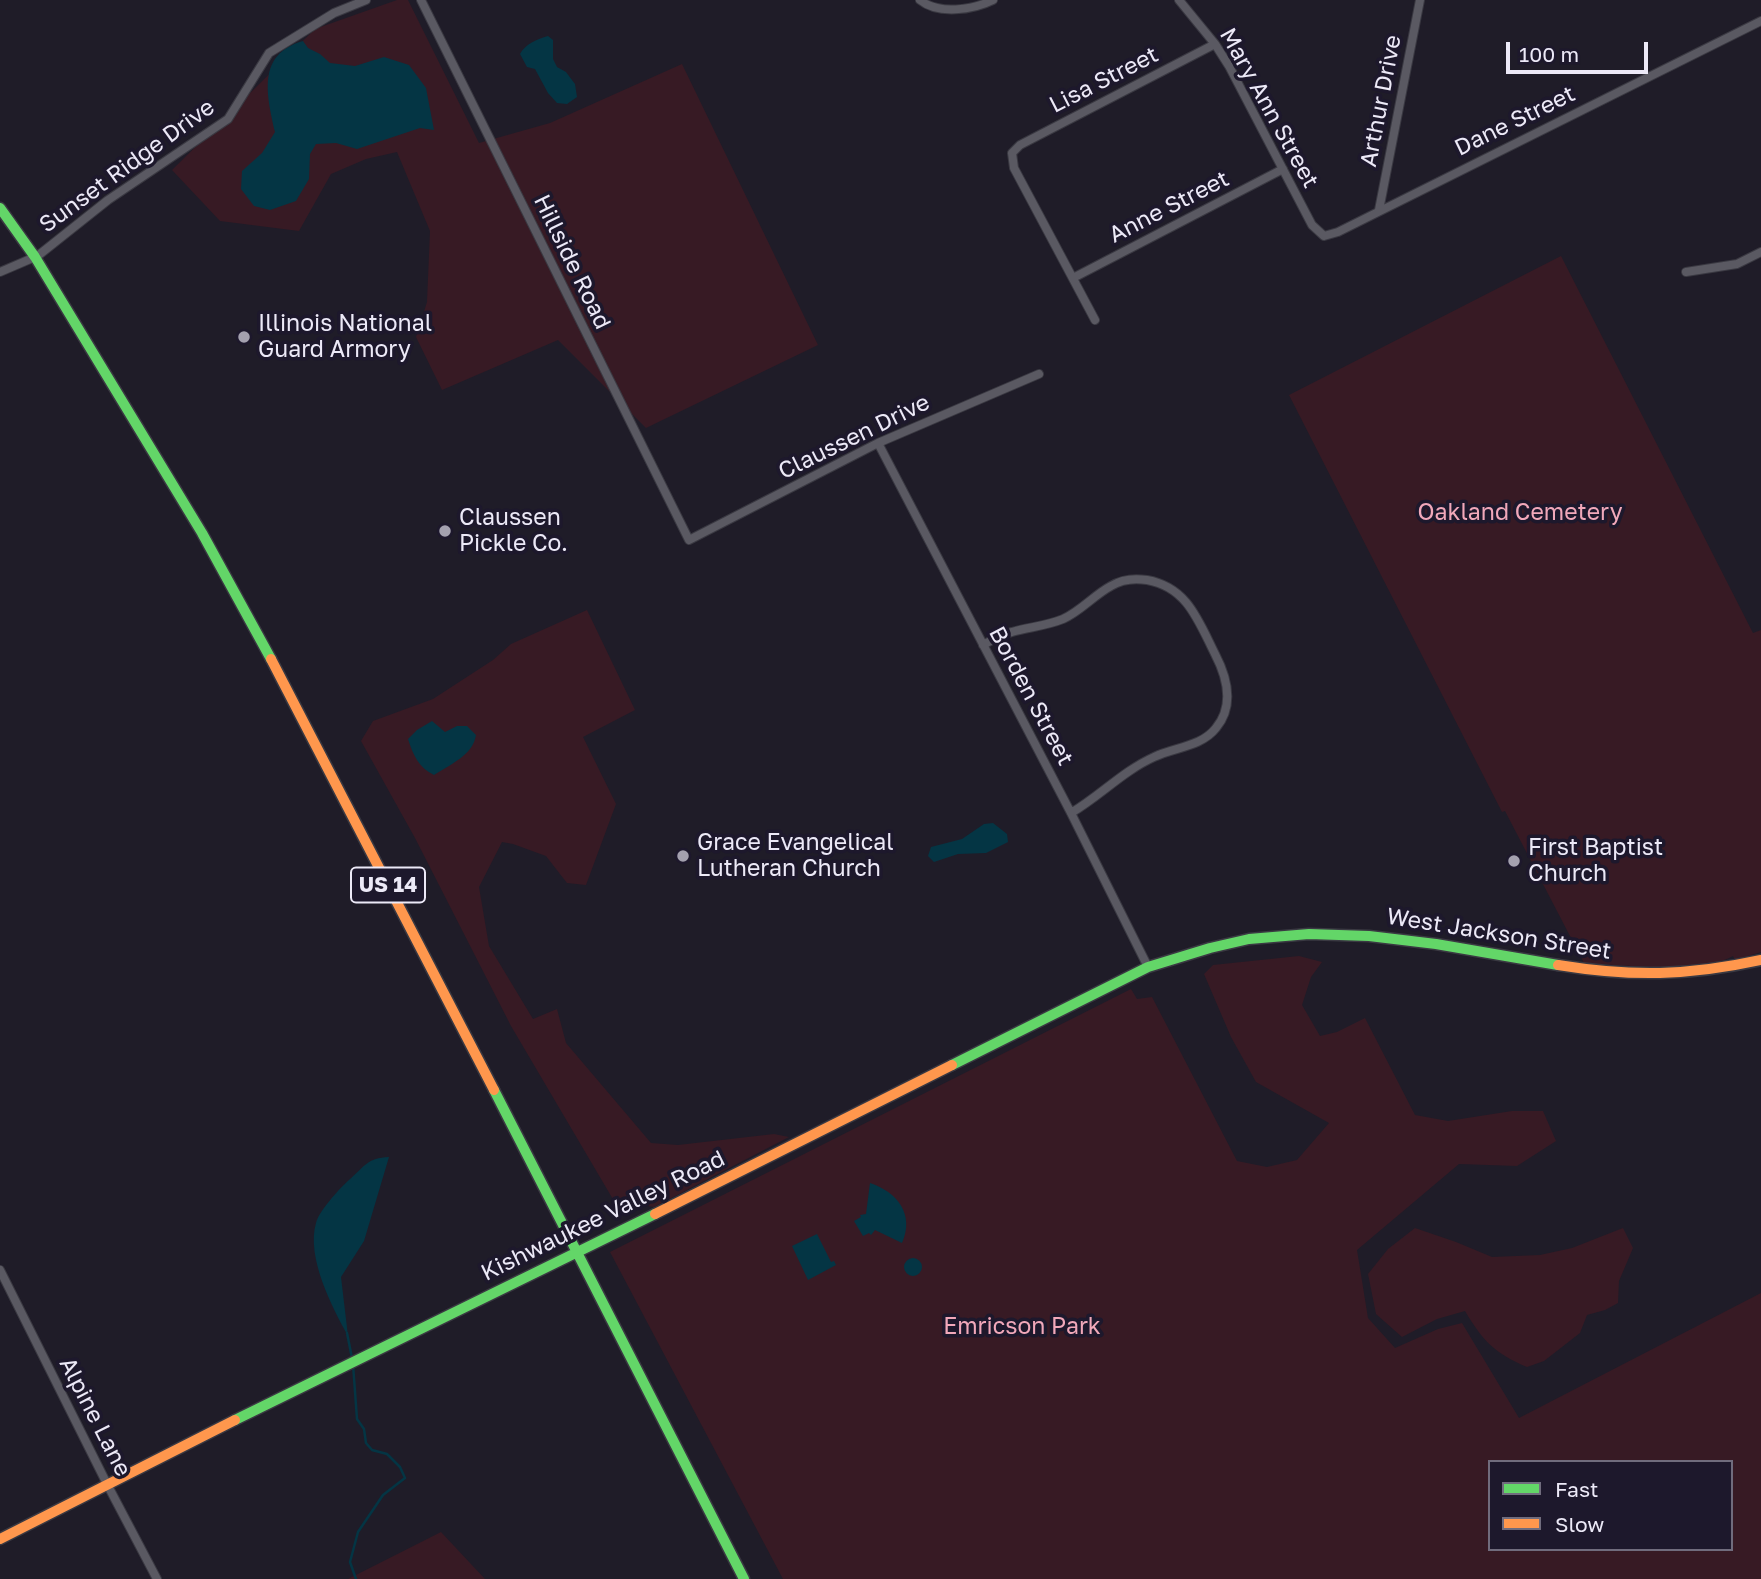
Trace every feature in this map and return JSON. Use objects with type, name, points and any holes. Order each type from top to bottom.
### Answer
[{"type":"street","name":"Sunset Ridge Drive","points":[[0,272],[35,257],[108,200],[228,118],[269,53],[334,13],[366,0]]},
{"type":"street","name":"Hillside Road","points":[[421,0],[689,540]]},
{"type":"street","points":[[920,0],[925,5],[955,10],[993,0]]},
{"type":"street","name":"Mary Ann Street","points":[[1179,0],[1215,44],[1312,225],[1324,236]]},
{"type":"street","name":"Arthur Drive","points":[[1379,210],[1420,0]]},
{"type":"street","name":"Dane Street","points":[[1324,236],[1338,232],[1761,21]]},
{"type":"street","name":"Lisa Street","points":[[1073,278],[1014,168],[1012,153],[1020,145],[1215,44]]},
{"type":"street","name":"Anne Street","points":[[1073,278],[1283,169]]},
{"type":"street","name":"US 14","points":[[0,208],[35,257],[202,533],[262,643],[578,1252],[744,1579]]},
{"type":"street","points":[[1686,272],[1737,264],[1761,252]]},
{"type":"street","points":[[1073,278],[1095,320]]},
{"type":"street","name":"Claussen Drive","points":[[689,540],[878,443],[1039,374]]},
{"type":"street","name":"Borden Street","points":[[878,443],[1149,967]]},
{"type":"street","points":[[983,645],[1011,632],[1038,628],[1066,618],[1111,585],[1133,578],[1165,584],[1186,600],[1214,652],[1228,686],[1225,713],[1216,729],[1202,741],[1154,757],[1118,778],[1094,800],[1071,813]]},
{"type":"street","name":"West Jackson Street","points":[[1231,943],[1279,936],[1336,934],[1390,938],[1603,973],[1691,974],[1761,960]]},
{"type":"street","name":"Kishwaukee Valley Road","points":[[0,1539],[1149,967],[1231,943]]},
{"type":"street","name":"Alpine Lane","points":[[0,1270],[107,1484],[158,1579]]},
{"type":"green space","points":[[397,0],[408,0],[479,143],[550,123],[682,64],[818,345],[646,428],[558,340],[442,390],[416,337],[427,302],[430,231],[397,152],[366,159],[331,174],[299,231],[220,221],[172,170],[315,29]]},
{"type":"green space","name":"Oakland Cemetery","points":[[1561,256],[1753,633],[1761,630],[1761,952],[1735,960],[1733,956],[1719,962],[1682,967],[1584,963],[1505,811],[1502,812],[1289,395]]},
{"type":"green space","points":[[587,610],[635,710],[583,737],[616,804],[586,885],[567,883],[546,856],[502,842],[479,887],[489,946],[533,1019],[557,1009],[566,1043],[651,1143],[678,1145],[774,1134],[789,1137],[654,1207],[614,1201],[511,1026],[415,838],[361,741],[373,721],[433,699],[493,660],[511,644]]},
{"type":"green space","name":"Emricson Park","points":[[1299,956],[1322,962],[1311,977],[1302,1005],[1320,1036],[1337,1032],[1365,1018],[1415,1115],[1448,1121],[1512,1111],[1543,1111],[1556,1141],[1517,1166],[1459,1164],[1357,1250],[1368,1318],[1395,1348],[1438,1329],[1462,1323],[1519,1418],[1761,1293],[1761,1579],[783,1579],[610,1252],[1131,989],[1137,999],[1152,997],[1237,1161],[1267,1167],[1297,1160],[1329,1123],[1256,1082],[1231,1037],[1204,974],[1213,965]]},
{"type":"green space","points":[[1415,1228],[1492,1257],[1540,1255],[1572,1248],[1623,1228],[1633,1248],[1619,1281],[1618,1303],[1587,1315],[1580,1333],[1544,1361],[1527,1367],[1506,1357],[1490,1345],[1465,1311],[1437,1319],[1402,1337],[1376,1314],[1368,1274],[1388,1249]]},
{"type":"green space","points":[[441,1532],[485,1579],[348,1579]]},
{"type":"water","points":[[548,36],[553,40],[553,59],[557,67],[566,72],[575,84],[577,97],[567,104],[557,103],[548,93],[535,69],[527,67],[520,54],[532,42]]},
{"type":"water","points":[[303,41],[308,48],[330,63],[355,66],[384,57],[409,65],[426,88],[434,130],[420,128],[357,149],[336,143],[316,144],[310,154],[309,179],[296,201],[270,210],[254,206],[241,189],[242,171],[262,153],[275,132],[268,91],[271,66],[288,47]]},
{"type":"water","points":[[432,721],[445,732],[457,726],[467,726],[476,735],[466,754],[434,775],[424,769],[417,760],[408,739]]},
{"type":"water","points":[[993,823],[1007,834],[1008,842],[986,853],[958,854],[934,862],[928,856],[931,847],[962,839],[984,824]]},
{"type":"water","points":[[389,1157],[364,1241],[341,1277],[348,1336],[322,1281],[315,1251],[316,1223],[330,1200],[363,1167],[376,1159]]},
{"type":"water","points":[[870,1183],[888,1192],[901,1206],[906,1223],[902,1243],[875,1230],[871,1235],[869,1233],[863,1236],[854,1221],[861,1217],[860,1215],[866,1214]]},
{"type":"water","points":[[817,1234],[831,1262],[834,1261],[836,1265],[808,1280],[792,1246]]},
{"type":"water","points":[[913,1258],[919,1261],[922,1267],[919,1273],[913,1276],[907,1273],[904,1267],[907,1261]]},
{"type":"waterway","points":[[347,1333],[352,1358]]},
{"type":"waterway","points":[[353,1364],[357,1419],[364,1429],[366,1443],[372,1450],[387,1454],[400,1467],[405,1478],[383,1495],[358,1532],[350,1562],[356,1579]]},
{"type":"traffic: fast","points":[[0,208],[35,257],[202,533],[271,659]]},
{"type":"traffic: fast","points":[[952,1065],[1148,967],[1249,939],[1309,934],[1369,936],[1436,944],[1558,965]]},
{"type":"traffic: fast","points":[[494,1090],[744,1579]]},
{"type":"traffic: fast","points":[[235,1420],[655,1214]]},
{"type":"traffic: slow","points":[[271,659],[494,1090]]},
{"type":"traffic: slow","points":[[1558,965],[1611,972],[1660,973],[1709,969],[1761,960]]},
{"type":"traffic: slow","points":[[655,1214],[952,1065]]},
{"type":"traffic: slow","points":[[0,1539],[235,1420]]},
{"type":"place","name":"Illinois National Guard Armory","points":[[244,337]]},
{"type":"place","name":"Claussen Pickle Co.","points":[[445,531]]},
{"type":"place","name":"Grace Evangelical Lutheran Church","points":[[683,856]]},
{"type":"place","name":"First Baptist Church","points":[[1514,861]]}]
